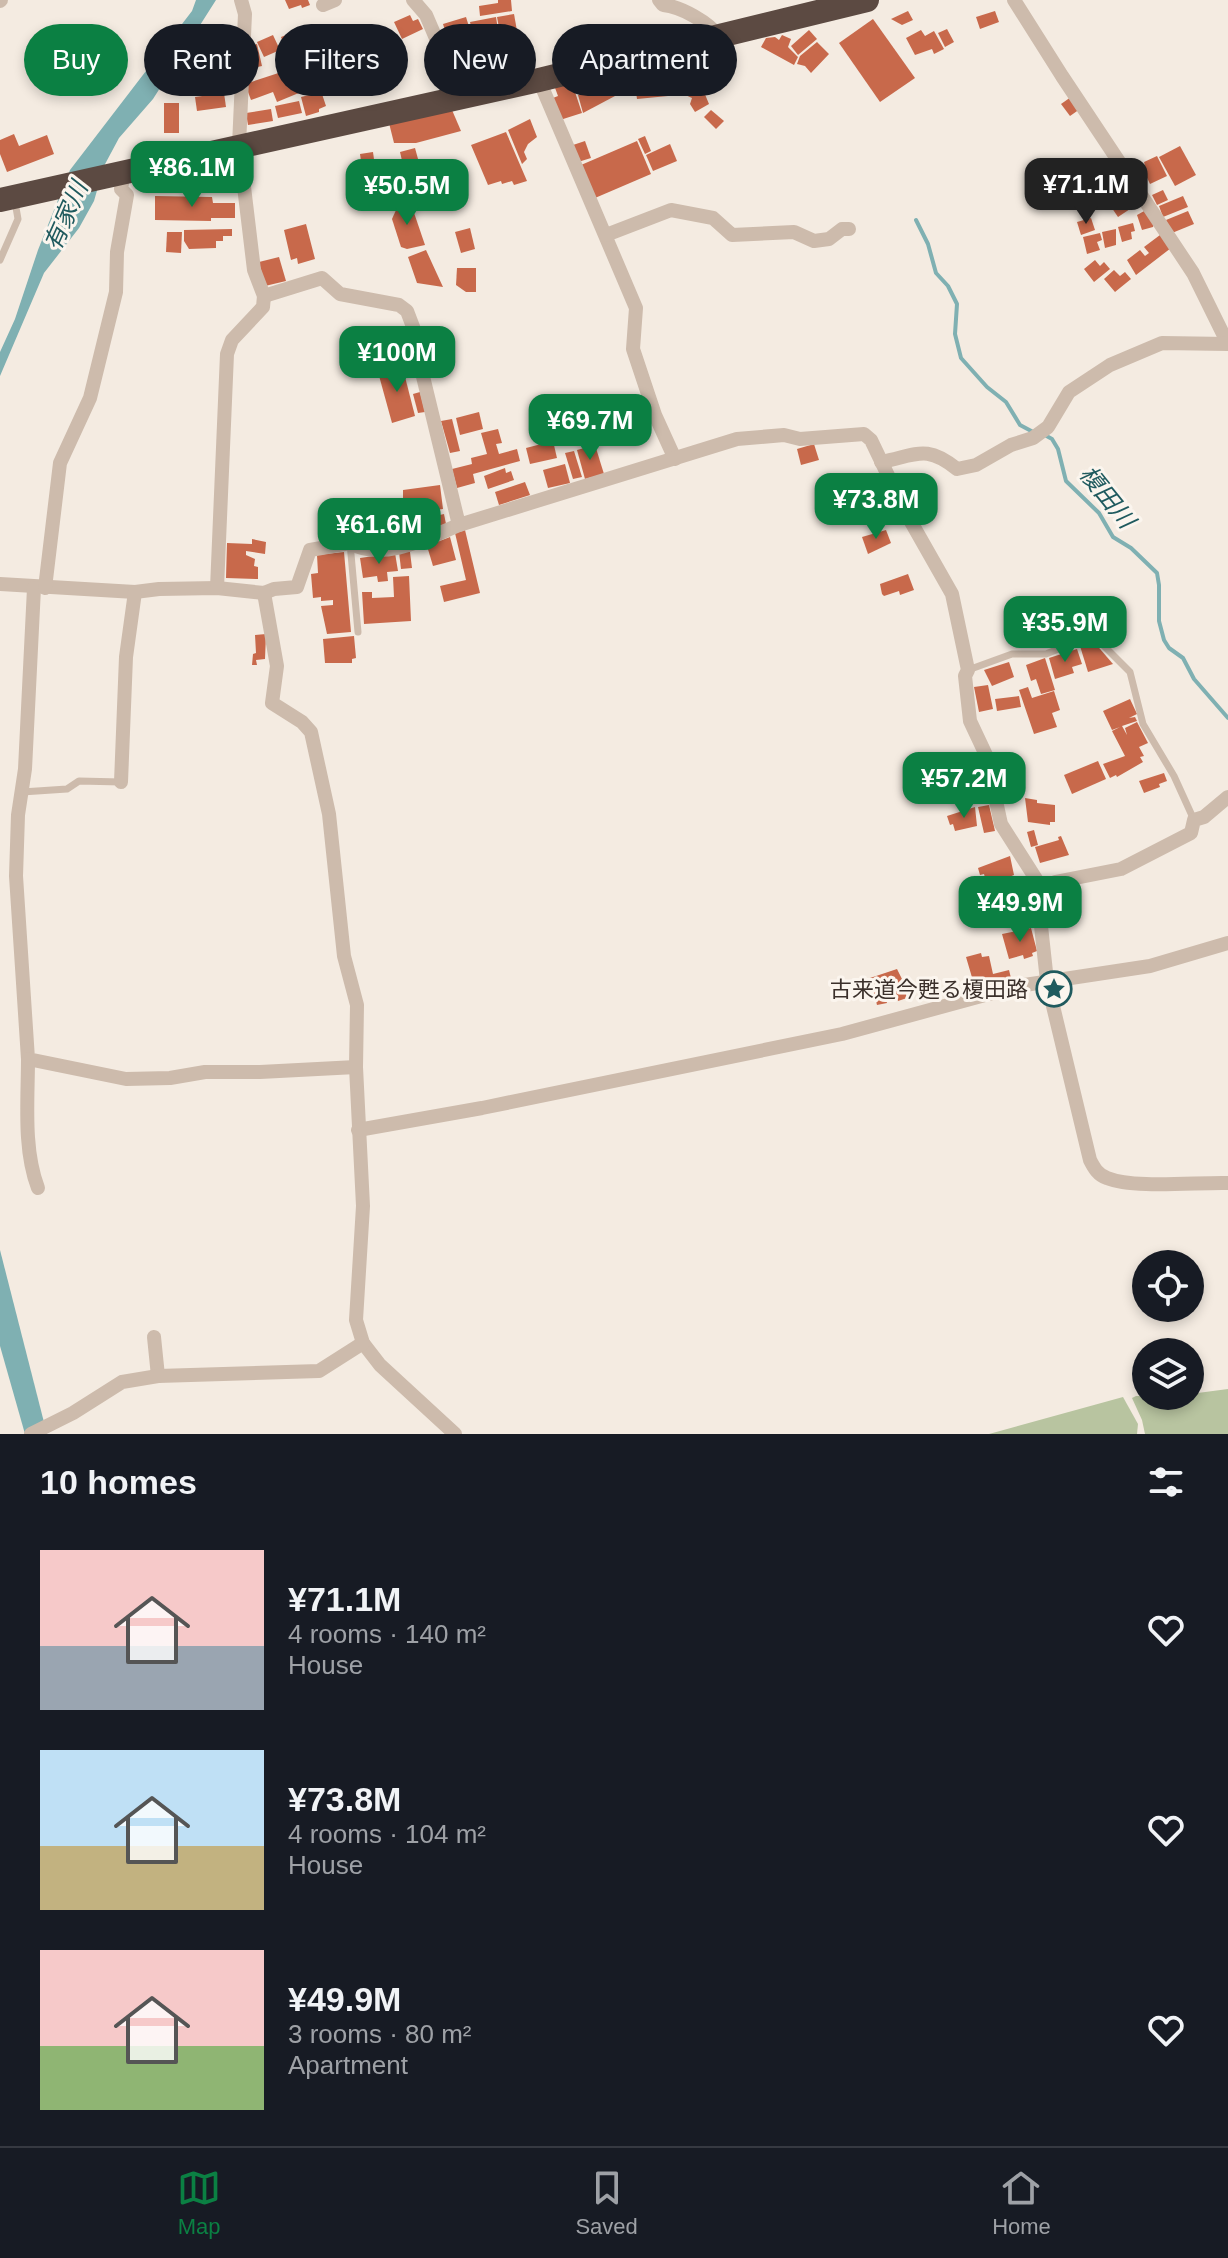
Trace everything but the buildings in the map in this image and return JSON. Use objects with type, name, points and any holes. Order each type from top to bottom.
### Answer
[{"type":"highway","points":[[737,32],[867,0]]},
{"type":"highway","points":[[7,198],[124,177],[239,145],[552,77]]},
{"type":"street","points":[[217,588],[227,354],[232,340],[263,307],[264,296],[254,270],[239,145],[245,14],[241,0]]},
{"type":"street","points":[[413,0],[426,15],[438,43],[454,67],[462,97]]},
{"type":"street","points":[[659,0],[663,5],[672,5],[704,24]]},
{"type":"street","points":[[881,462],[930,452],[957,469],[976,465],[1048,427],[1069,392],[1110,365],[1162,343],[1228,344],[1193,273],[1014,0]]},
{"type":"street","points":[[539,80],[636,308],[633,349],[655,415],[675,459]]},
{"type":"street","points":[[38,1188],[29,1136],[28,1059],[16,876],[39,588],[60,463],[90,398],[116,292],[117,252],[127,195],[121,189],[124,177]]},
{"type":"street","points":[[606,235],[671,210],[713,218],[732,235],[794,232],[814,241],[829,239],[842,229],[849,229]]},
{"type":"street","points":[[264,296],[322,278],[340,294],[399,305],[407,311],[418,340],[419,360],[459,525]]},
{"type":"street","points":[[0,584],[135,592],[217,588],[264,593],[297,587],[310,550],[350,543],[364,551],[415,544],[459,525],[737,439],[784,435],[800,439],[864,434],[871,440],[925,549],[952,594],[968,670],[965,676],[970,721],[986,755],[1001,824],[1043,890],[1046,904],[1041,926],[1047,981],[1087,1153],[1094,1168],[1108,1179],[1128,1182],[1228,1183]]},
{"type":"street","points":[[121,782],[126,657],[135,592]]},
{"type":"street","points":[[264,593],[277,666],[272,703],[302,722],[311,732],[322,777],[336,871],[344,956],[357,1005],[356,1067],[363,1206],[356,1320],[363,1343],[380,1365],[455,1434]]},
{"type":"street","points":[[1043,890],[1055,882],[1121,869],[1164,844],[1185,837],[1191,833],[1194,820],[1204,817],[1228,797]]},
{"type":"street","points":[[358,1130],[482,1108],[842,1034],[1047,981],[1150,966],[1228,943]]},
{"type":"street","points":[[28,1059],[126,1079],[170,1078],[205,1072],[356,1067]]},
{"type":"street","points":[[154,1337],[158,1376]]},
{"type":"street","points":[[31,1434],[122,1382],[158,1376],[319,1371],[363,1343]]},
{"type":"lane","points":[[0,260],[18,219],[7,198]]},
{"type":"lane","points":[[350,543],[358,632]]},
{"type":"lane","points":[[968,670],[1012,654],[1046,654],[1093,635],[1130,672],[1143,724],[1174,776],[1194,820]]},
{"type":"lane","points":[[22,792],[67,789],[79,781],[121,782]]},
{"type":"green space","points":[[1228,1389],[1228,1434],[1145,1434],[1137,1410],[1204,1410],[1204,1392]]},
{"type":"green space","points":[[1123,1397],[1138,1424],[1137,1434],[989,1434]]},
{"type":"water","points":[[196,0],[216,0],[201,24],[182,24]]},
{"type":"water","name":"有家川","points":[[144,74],[144,96],[155,96],[119,138],[104,166],[94,201],[79,228],[44,273],[0,376],[0,352],[70,170]]},
{"type":"water","points":[[0,1250],[47,1434],[25,1434],[0,1346]]},
{"type":"waterway","name":"榎田川","points":[[916,220],[928,244],[936,273],[948,286],[957,304],[955,334],[961,358],[987,387],[1006,402],[1020,425],[1035,433]]},
{"type":"waterway","name":"榎田川","points":[[1043,434],[1052,439],[1058,449],[1066,481],[1099,513],[1113,537],[1131,548],[1157,573],[1159,621],[1164,640],[1183,658],[1194,679],[1228,718]]},
{"type":"place","name":"古来道今甦る榎田路","points":[[1054,989]]}]
